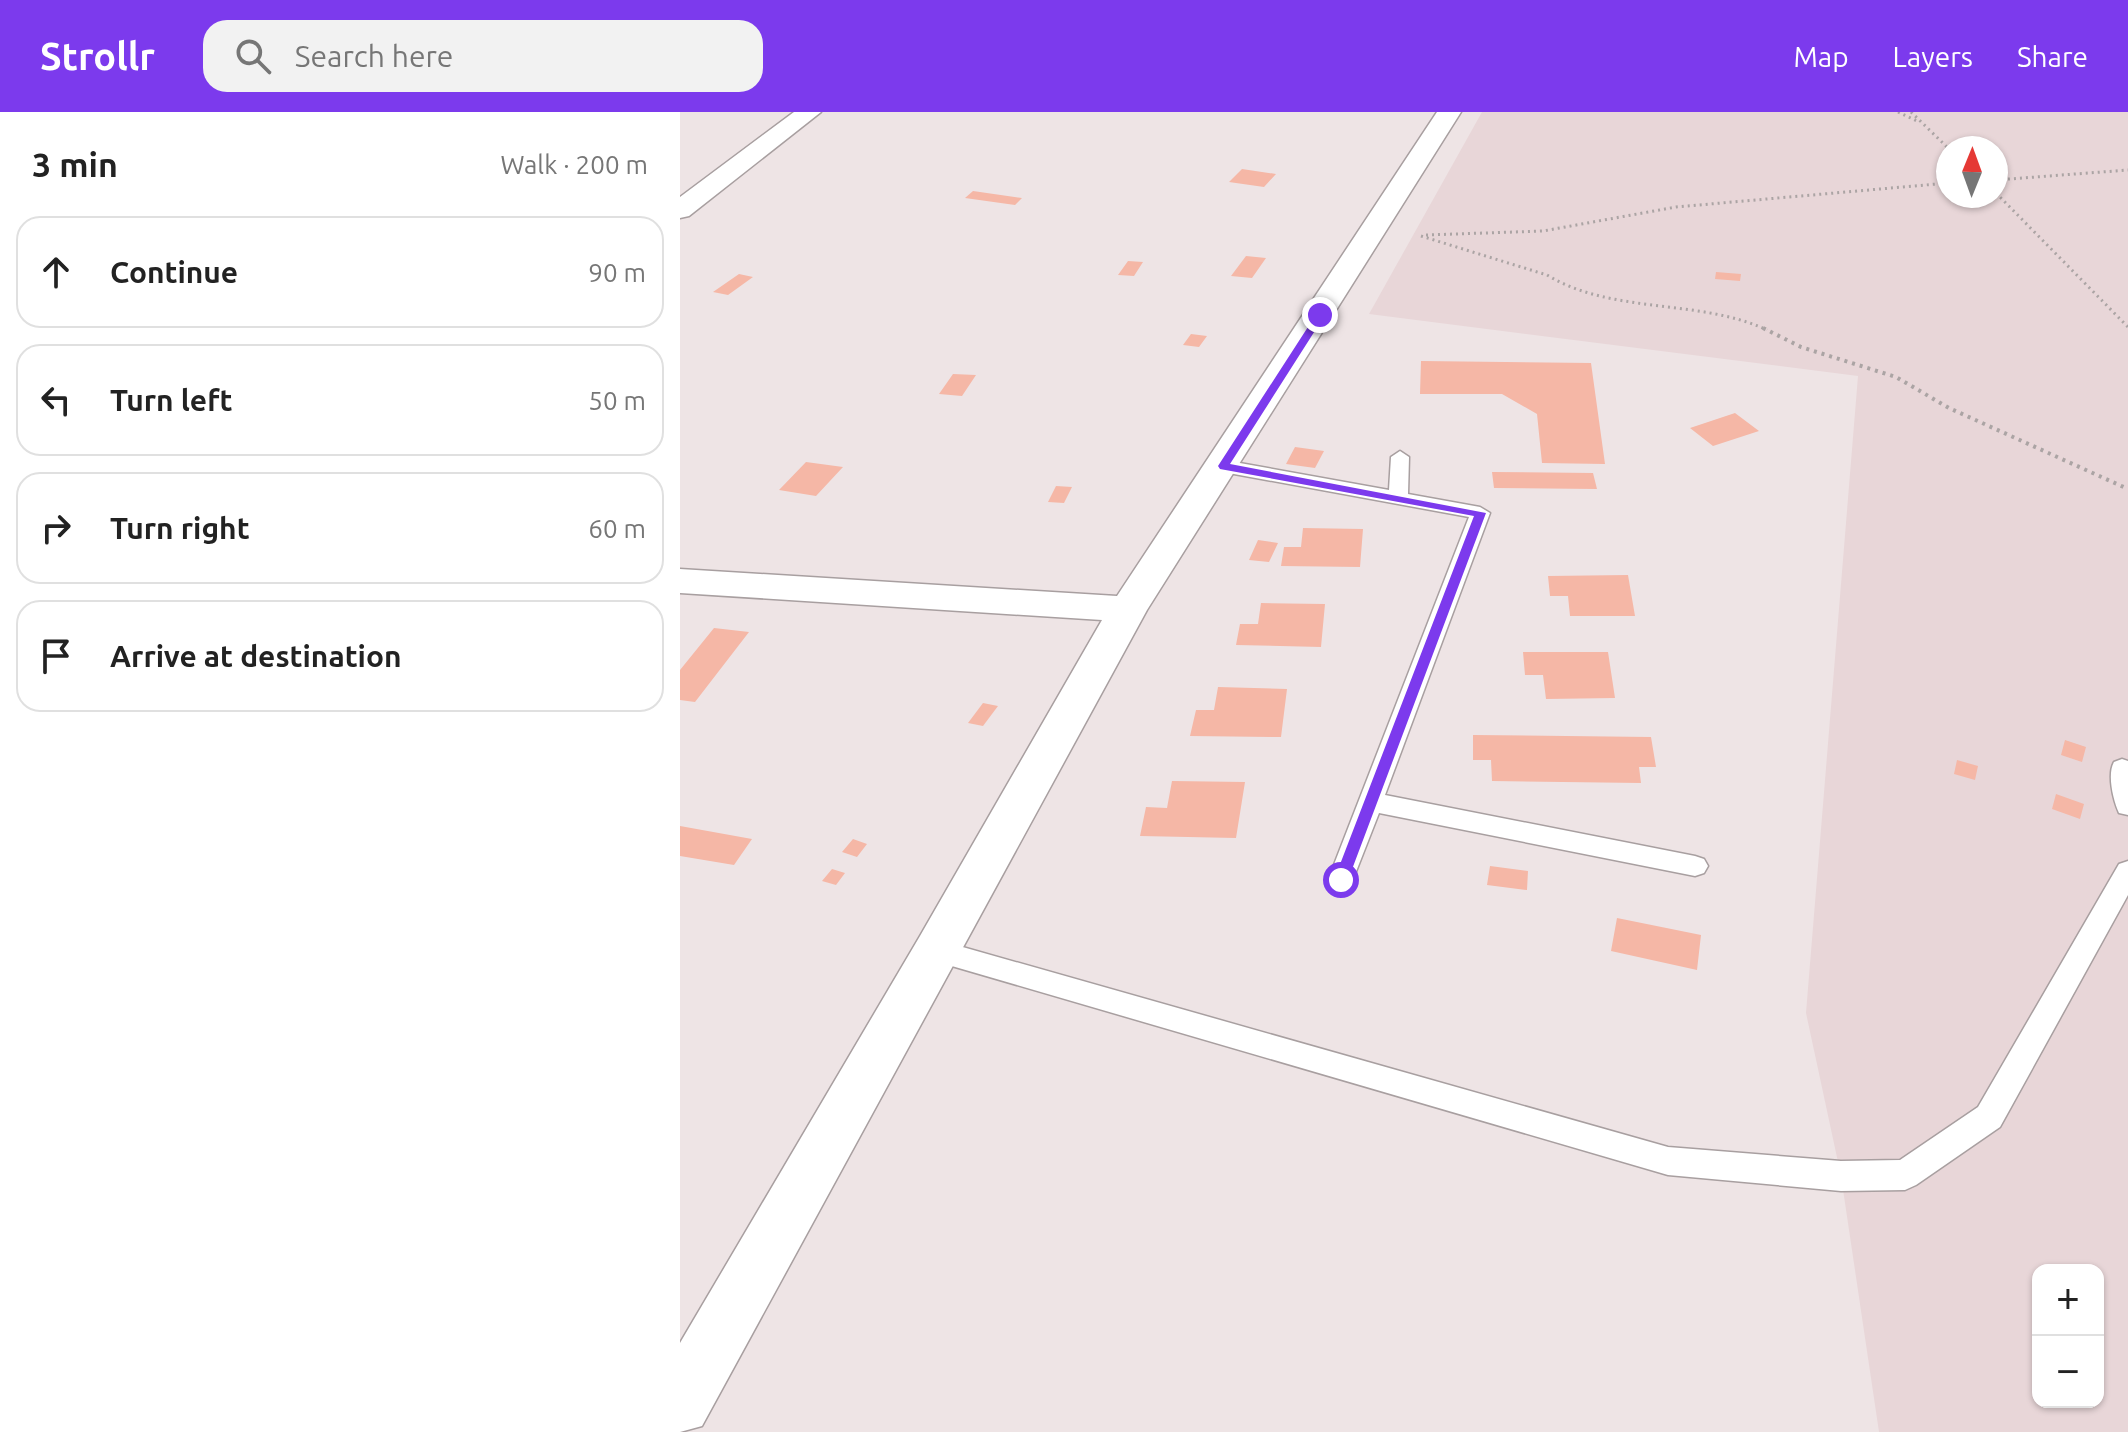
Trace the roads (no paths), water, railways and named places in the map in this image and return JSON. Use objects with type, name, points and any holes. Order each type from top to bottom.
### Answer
[{"type":"street","points":[[680,210],[809,112]]},
{"type":"street","points":[[680,1404],[1128,609],[1449,112]]},
{"type":"street","points":[[680,581],[1128,609]]},
{"type":"lane","points":[[1398,500],[1400,457]]},
{"type":"lane","points":[[1223,466],[1480,513],[1341,880]]},
{"type":"lane","points":[[2122,768],[2128,806]]},
{"type":"lane","points":[[1371,802],[1695,866]]},
{"type":"lane","points":[[938,951],[1668,1161],[1841,1176],[1905,1175],[1989,1117],[2128,871]]}]
